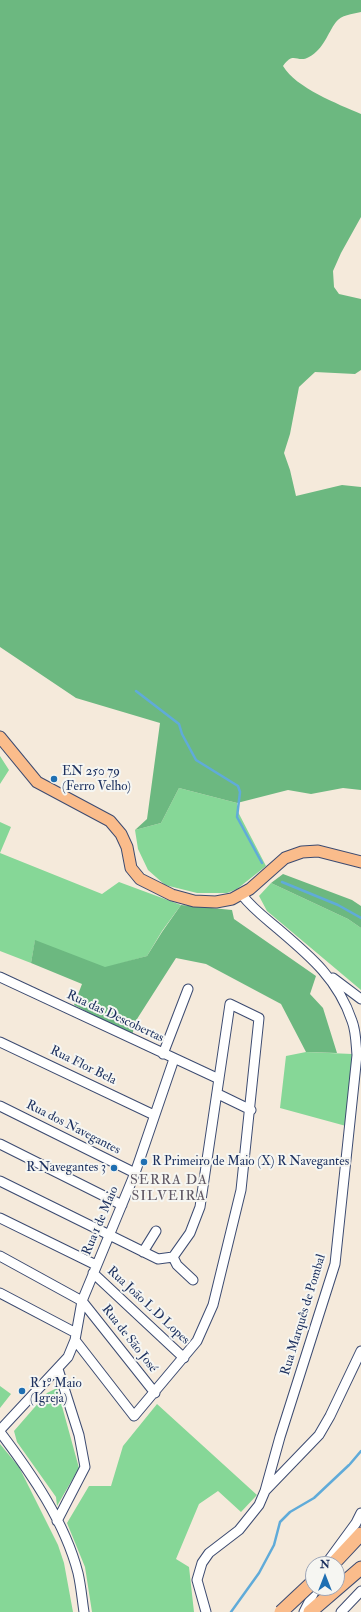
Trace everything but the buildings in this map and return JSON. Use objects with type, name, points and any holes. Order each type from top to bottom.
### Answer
[{"type":"highway","points":[[336,1556],[361,1534]]},
{"type":"highway","points":[[310,1612],[361,1568]]},
{"type":"highway","points":[[281,1612],[305,1589]]},
{"type":"main road","points":[[0,738],[38,782],[110,821],[121,834],[127,847],[131,868],[140,879],[172,895],[194,901],[216,902],[242,895],[285,858],[302,852],[318,851],[361,862]]},
{"type":"street","name":"Rua Marquês de Pombal","points":[[206,1612],[197,1580],[202,1563],[209,1553],[239,1530],[259,1505],[265,1492],[280,1437],[335,1264],[357,1055],[353,1023],[341,994],[328,975],[300,948],[252,908],[242,895]]},
{"type":"street","points":[[328,975],[361,999]]},
{"type":"street","name":"Rua das Descobertas","points":[[0,977],[219,1079]]},
{"type":"street","points":[[163,1054],[188,989]]},
{"type":"street","points":[[0,1181],[110,1234],[158,1260],[173,1257],[190,1233],[200,1207],[218,1094],[230,1004],[259,1018],[251,1110],[241,1190],[213,1306],[197,1341],[155,1393],[134,1416],[76,1336],[0,1293]]},
{"type":"street","name":"Rua Flor Bela","points":[[0,1042],[154,1115]]},
{"type":"street","name":"Rua 1 de Maio","points":[[0,1431],[68,1357],[76,1336],[82,1301],[135,1174],[174,1059]]},
{"type":"street","points":[[218,1094],[251,1110]]},
{"type":"street","name":"Rua dos Navegantes","points":[[0,1106],[135,1174]]},
{"type":"street","points":[[0,1144],[122,1205]]},
{"type":"street","name":"Rua João L D Lopes","points":[[0,1218],[95,1269],[184,1358]]},
{"type":"street","points":[[143,1252],[156,1231]]},
{"type":"street","points":[[0,1256],[82,1301]]},
{"type":"street","points":[[173,1257],[177,1265],[193,1280]]},
{"type":"street","name":"Rua de São José","points":[[82,1301],[155,1393]]},
{"type":"street","points":[[265,1492],[319,1435],[330,1416],[361,1351]]},
{"type":"street","points":[[57,1522],[85,1468],[79,1435],[58,1369]]},
{"type":"street","points":[[0,1431],[40,1489],[57,1522],[78,1572],[84,1612]]},
{"type":"street","points":[[333,1556],[356,1524],[361,1513]]},
{"type":"street","points":[[287,1612],[305,1591]]},
{"type":"street","points":[[341,1612],[361,1591]]},
{"type":"street","points":[[304,1612],[312,1596]]},
{"type":"green space","points":[[0,0],[361,0],[361,12],[347,15],[338,20],[322,46],[314,54],[305,59],[290,59],[283,66],[289,74],[307,88],[361,114],[361,217],[333,271],[334,287],[339,294],[361,299],[361,370],[355,374],[315,372],[299,387],[290,434],[284,453],[290,470],[296,496],[342,485],[361,487],[361,790],[343,788],[311,794],[288,790],[237,803],[179,788],[161,823],[135,830],[147,819],[160,723],[76,698],[0,647]]},
{"type":"green space","points":[[0,756],[9,770],[0,784]]},
{"type":"green space","points":[[179,788],[237,803],[237,810],[266,866],[237,889],[227,893],[197,893],[165,885],[148,870],[138,849],[135,830],[161,823]]},
{"type":"green space","points":[[0,822],[11,827],[0,853]]},
{"type":"green space","points":[[0,853],[102,894],[119,882],[181,905],[162,931],[147,956],[105,968],[35,941],[31,963],[0,951]]},
{"type":"green space","points":[[283,874],[352,900],[361,906],[361,928],[348,919],[271,883]]},
{"type":"green space","points":[[271,883],[348,919],[361,928],[361,990],[267,911],[259,896]]},
{"type":"green space","points":[[181,905],[232,910],[234,919],[316,976],[310,994],[323,1008],[337,1053],[306,1052],[281,1004],[206,964],[176,958],[137,1019],[132,1035],[74,1005],[82,984],[31,963],[35,940],[105,967],[147,956]]},
{"type":"green space","points":[[306,1052],[352,1054],[346,1126],[280,1108],[286,1056]]},
{"type":"green space","points":[[0,1386],[11,1394],[0,1408]]},
{"type":"green space","points":[[57,1388],[79,1468],[57,1506],[56,1497],[17,1442],[14,1431],[47,1393]]},
{"type":"green space","points":[[157,1404],[257,1495],[241,1512],[218,1491],[199,1504],[176,1559],[189,1567],[194,1612],[92,1612],[85,1567],[67,1523],[89,1486],[111,1486],[123,1446]]},
{"type":"green space","points":[[0,1444],[19,1467],[58,1545],[64,1563],[73,1612],[0,1612]]},
{"type":"waterway","points":[[136,691],[179,724],[182,734],[196,760],[238,786],[240,792],[237,817],[262,863]]},
{"type":"waterway","points":[[282,882],[338,905],[361,918]]},
{"type":"waterway","points":[[350,1464],[361,1451]]},
{"type":"waterway","points":[[231,1612],[259,1573],[274,1545],[280,1522],[290,1512],[314,1498],[349,1465]]},
{"type":"place","name":"EN 250 79 (Ferro Velho)","points":[[54,779]]},
{"type":"place","name":"R Primeiro de Maio (X) R Navegantes","points":[[144,1162]]},
{"type":"place","name":"R Navegantes 3","points":[[114,1168]]},
{"type":"place","name":"R 1º Maio (Igreja)","points":[[22,1391]]},
{"type":"district","name":"SERRA DA SILVEIRA","points":[[169,1190]]}]
